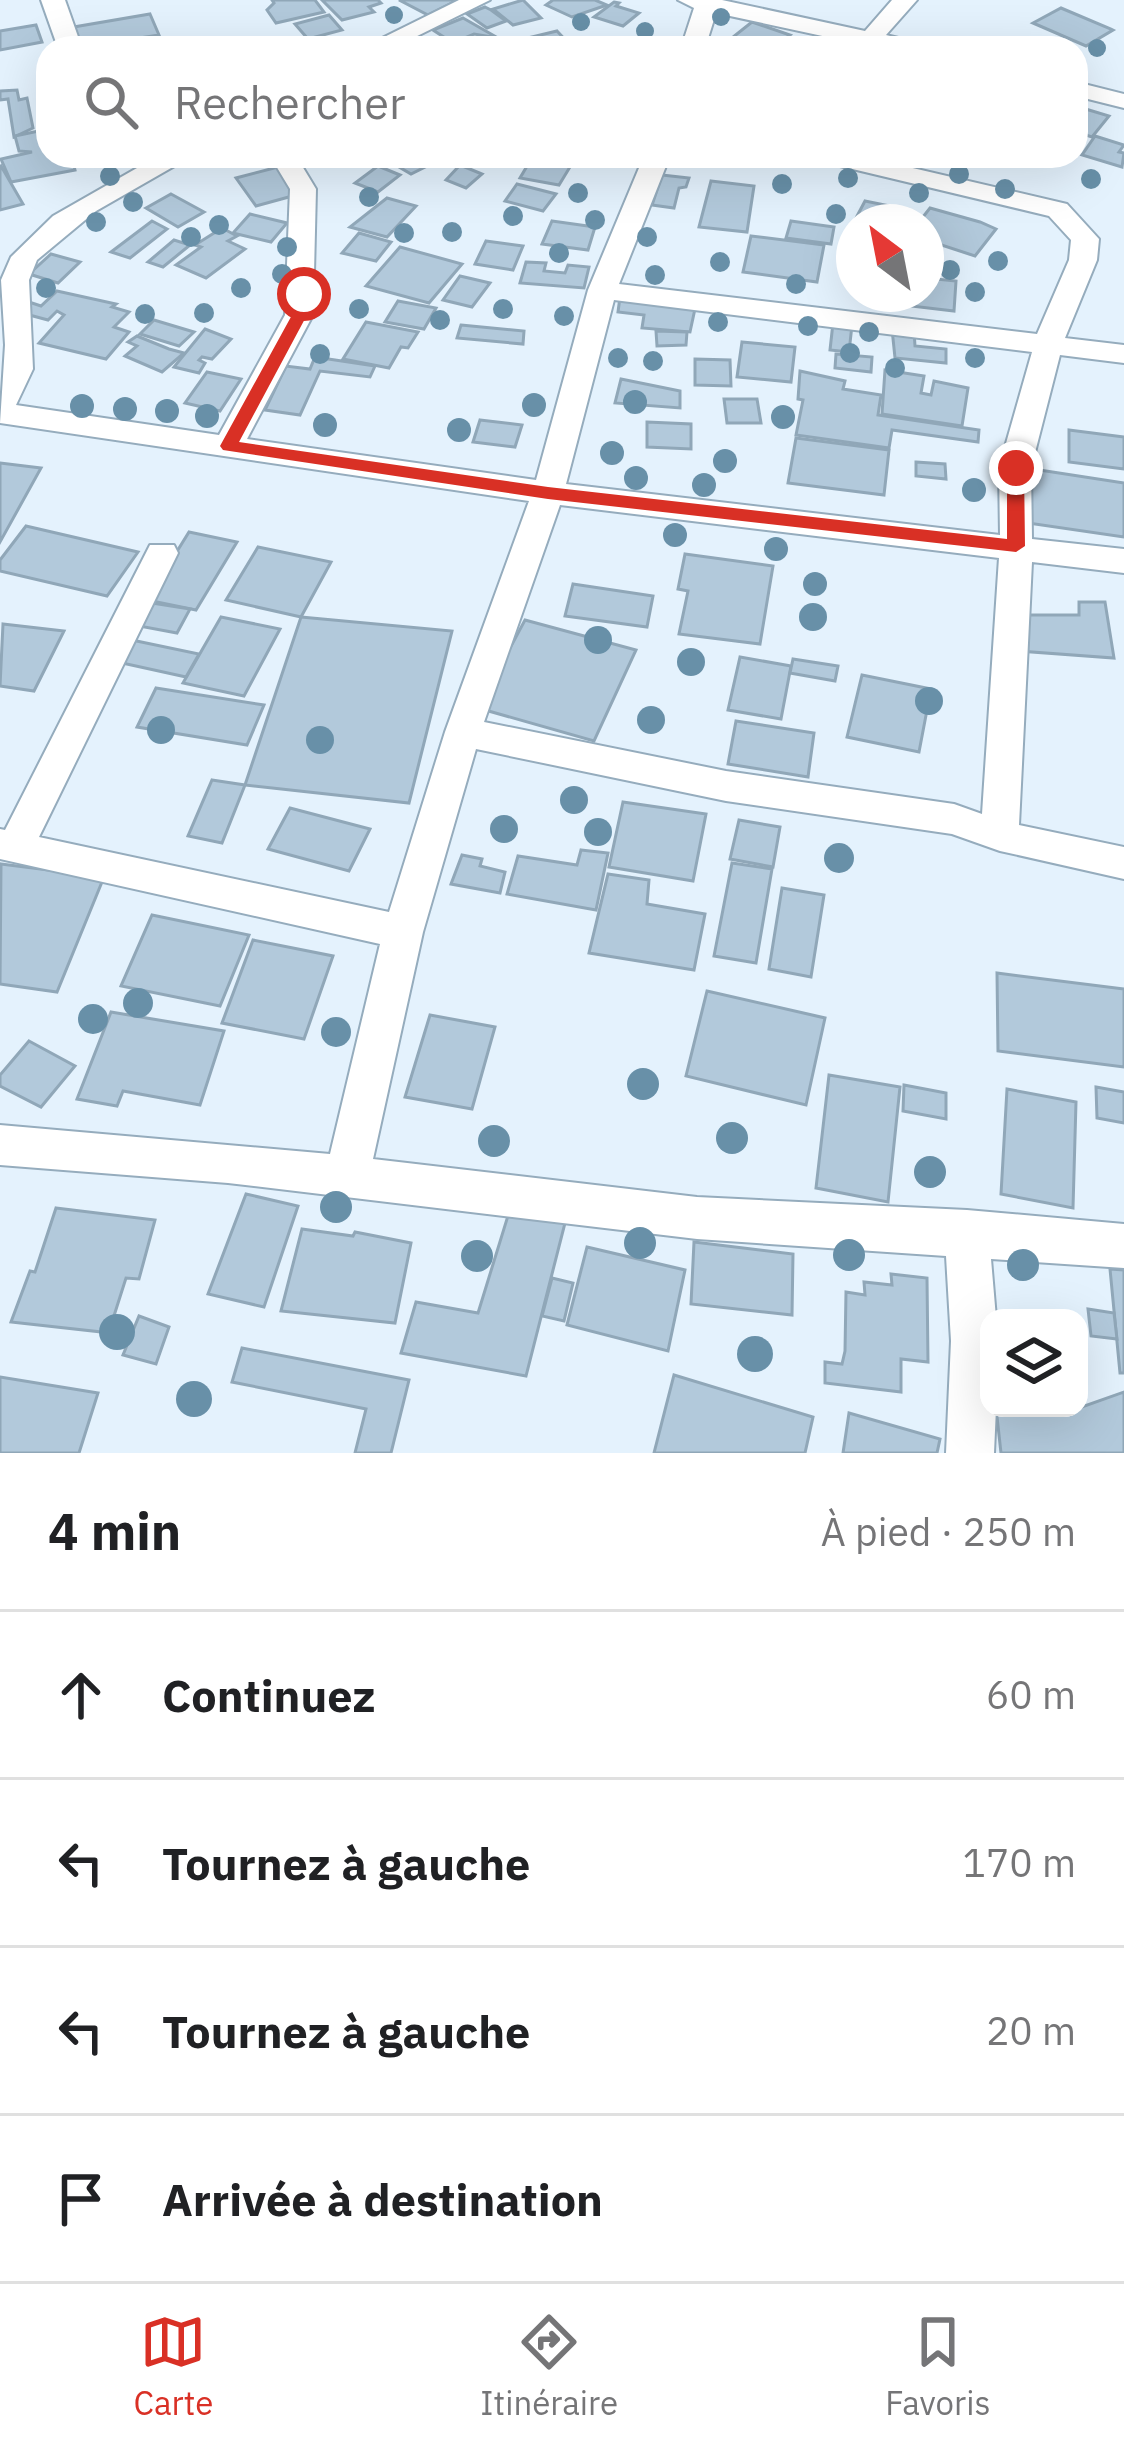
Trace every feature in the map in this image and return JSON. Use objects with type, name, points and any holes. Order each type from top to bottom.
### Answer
[{"type":"street","points":[[53,0],[66,36]]},
{"type":"street","points":[[400,36],[478,0]]},
{"type":"street","points":[[873,36],[905,0]]},
{"type":"street","points":[[694,36],[698,2],[861,36]]},
{"type":"street","points":[[1088,92],[1124,101]]},
{"type":"street","points":[[157,168],[75,214],[7,264],[21,366],[18,382],[0,410],[548,493],[1124,562]]},
{"type":"street","points":[[229,446],[299,315],[304,294],[304,190],[290,168]]},
{"type":"street","points":[[347,1177],[403,932],[463,732],[548,493],[602,290],[652,168]]},
{"type":"street","points":[[879,168],[1058,210],[1085,239],[1083,260],[1060,309],[1052,346],[1036,384],[1016,468],[1000,836]]},
{"type":"street","points":[[602,290],[1124,354]]},
{"type":"street","points":[[162,553],[8,845],[403,932]]},
{"type":"street","points":[[463,732],[726,786],[954,818],[1000,836],[1124,863]]},
{"type":"street","points":[[0,1145],[347,1177],[697,1218],[943,1237],[967,1232],[1124,1246]]},
{"type":"street","points":[[967,1232],[974,1341],[970,1453]]},
{"type":"building","points":[[272,0],[315,0],[324,12],[276,23],[267,10]]},
{"type":"building","points":[[322,0],[381,3],[369,7],[374,12],[342,20]]},
{"type":"building","points":[[399,0],[454,0],[456,1],[428,15]]},
{"type":"building","points":[[523,0],[541,18],[513,25],[493,9]]},
{"type":"building","points":[[553,0],[595,0],[607,5],[572,17],[546,5]]},
{"type":"building","points":[[614,2],[639,13],[623,26],[594,17]]},
{"type":"building","points":[[485,7],[506,21],[487,28],[467,14]]},
{"type":"building","points":[[1061,8],[1113,30],[1088,45],[1088,36],[1063,36],[1033,23]]},
{"type":"building","points":[[150,14],[159,35],[71,36],[68,28]]},
{"type":"building","points":[[329,15],[342,30],[305,36],[295,24]]},
{"type":"building","points":[[463,18],[494,36],[442,36],[433,30]]},
{"type":"building","points":[[752,22],[790,35],[789,36],[734,36]]},
{"type":"building","points":[[36,25],[40,36],[36,43],[0,50],[0,31]]},
{"type":"building","points":[[17,90],[19,100],[27,98],[33,128],[14,137],[8,99],[0,100],[0,91]]},
{"type":"building","points":[[1088,110],[1109,116],[1092,137],[1088,136]]},
{"type":"building","points":[[36,132],[36,168],[75,170],[11,182],[1,159],[32,152],[19,151],[15,136]]},
{"type":"building","points":[[1095,136],[1124,145],[1119,152],[1124,153],[1122,167],[1088,157]]},
{"type":"building","points":[[0,167],[23,204],[0,210]]},
{"type":"building","points":[[279,168],[296,195],[256,206],[236,178]]},
{"type":"building","points":[[375,168],[400,175],[378,192],[355,183]]},
{"type":"building","points":[[457,168],[482,174],[466,188],[446,180]]},
{"type":"building","points":[[526,168],[569,168],[559,185],[520,178]]},
{"type":"building","points":[[662,175],[689,178],[686,187],[679,188],[674,208],[652,205]]},
{"type":"building","points":[[711,181],[754,186],[747,232],[699,227]]},
{"type":"building","points":[[517,184],[556,194],[543,211],[505,201]]},
{"type":"building","points":[[171,194],[204,212],[178,227],[146,208]]},
{"type":"building","points":[[387,198],[416,206],[387,237],[350,227]]},
{"type":"building","points":[[944,212],[996,229],[975,256],[944,246]]},
{"type":"building","points":[[250,214],[287,223],[271,242],[233,233]]},
{"type":"building","points":[[152,221],[167,229],[130,258],[111,252]]},
{"type":"building","points":[[552,221],[595,227],[588,250],[542,244]]},
{"type":"building","points":[[791,221],[834,227],[831,244],[786,238]]},
{"type":"building","points":[[222,228],[237,236],[228,241],[245,249],[206,278],[176,265],[201,247],[195,245]]},
{"type":"building","points":[[359,233],[391,242],[376,261],[342,253]]},
{"type":"building","points":[[751,236],[824,245],[817,282],[743,272]]},
{"type":"building","points":[[174,240],[190,245],[163,267],[148,262]]},
{"type":"building","points":[[486,241],[523,246],[513,270],[475,264]]},
{"type":"building","points":[[400,247],[462,264],[429,303],[366,286]]},
{"type":"building","points":[[51,254],[80,262],[58,283],[29,274]]},
{"type":"building","points":[[526,262],[546,263],[544,271],[565,273],[568,265],[589,267],[584,288],[520,283]]},
{"type":"building","points":[[460,276],[490,283],[472,307],[443,300]]},
{"type":"building","points":[[944,280],[956,281],[954,311],[944,310]]},
{"type":"building","points":[[57,291],[116,304],[112,307],[129,312],[114,327],[129,332],[106,359],[39,343],[64,315],[57,311],[48,320],[18,312],[29,302],[41,306]]},
{"type":"building","points":[[620,297],[696,304],[690,332],[642,328],[644,315],[618,312]]},
{"type":"building","points":[[398,301],[436,308],[424,329],[385,322]]},
{"type":"building","points":[[154,320],[194,332],[179,346],[140,334]]},
{"type":"building","points":[[366,322],[418,332],[408,348],[401,347],[389,368],[343,359]]},
{"type":"building","points":[[833,323],[852,325],[849,352],[830,350]]},
{"type":"building","points":[[461,325],[524,331],[523,344],[457,338]]},
{"type":"building","points":[[205,329],[231,339],[212,359],[199,360],[205,363],[199,373],[174,367]]},
{"type":"building","points":[[892,329],[914,331],[915,346],[946,349],[946,363],[895,358]]},
{"type":"building","points":[[656,331],[687,332],[686,345],[657,346]]},
{"type":"building","points":[[137,336],[184,353],[162,372],[125,356],[137,346],[128,342]]},
{"type":"building","points":[[742,342],[795,347],[791,382],[737,377]]},
{"type":"building","points":[[836,354],[872,357],[871,372],[835,368]]},
{"type":"building","points":[[315,357],[375,366],[370,377],[320,371],[300,415],[265,410],[286,366],[310,369]]},
{"type":"building","points":[[695,359],[730,360],[731,386],[695,385]]},
{"type":"building","points":[[885,370],[924,376],[921,393],[931,395],[934,381],[968,388],[962,426],[882,414]]},
{"type":"building","points":[[800,371],[845,381],[843,389],[881,395],[878,415],[979,430],[978,442],[892,430],[889,448],[796,435],[803,400],[798,399]]},
{"type":"building","points":[[207,372],[241,379],[220,411],[185,403]]},
{"type":"building","points":[[621,379],[680,391],[680,408],[615,403]]},
{"type":"building","points":[[724,399],[757,399],[761,423],[727,423]]},
{"type":"building","points":[[480,420],[522,425],[515,447],[473,442]]},
{"type":"building","points":[[647,422],[691,424],[691,449],[647,447]]},
{"type":"building","points":[[1069,430],[1124,437],[1124,469],[1069,462]]},
{"type":"building","points":[[796,438],[889,450],[884,495],[788,483]]},
{"type":"building","points":[[916,462],[945,464],[946,479],[916,476]]},
{"type":"building","points":[[0,463],[41,468],[0,542]]},
{"type":"building","points":[[1033,469],[1124,483],[1124,537],[1028,523]]},
{"type":"building","points":[[26,526],[138,552],[107,596],[0,571],[0,560]]},
{"type":"building","points":[[189,532],[237,542],[196,610],[147,600]]},
{"type":"building","points":[[258,547],[331,562],[301,617],[226,600]]},
{"type":"building","points":[[685,554],[773,566],[760,644],[679,634],[688,591],[678,589]]},
{"type":"building","points":[[573,584],[653,596],[647,627],[565,616]]},
{"type":"building","points":[[1079,602],[1105,602],[1114,658],[1019,651],[1015,615],[1079,615]]},
{"type":"building","points":[[152,603],[190,609],[177,633],[139,626]]},
{"type":"building","points":[[221,617],[280,629],[244,696],[183,683]]},
{"type":"building","points":[[301,617],[452,631],[409,803],[245,785]]},
{"type":"building","points":[[525,620],[636,650],[594,741],[478,708]]},
{"type":"building","points":[[3,624],[64,631],[34,691],[0,686]]},
{"type":"building","points":[[127,639],[199,654],[186,677],[113,661]]},
{"type":"building","points":[[740,657],[791,666],[781,719],[728,710]]},
{"type":"building","points":[[793,659],[838,666],[835,681],[790,673]]},
{"type":"building","points":[[862,675],[931,689],[919,752],[847,737]]},
{"type":"building","points":[[156,688],[264,705],[247,745],[137,727]]},
{"type":"building","points":[[736,721],[814,733],[808,777],[728,764]]},
{"type":"building","points":[[212,780],[245,785],[222,843],[188,836]]},
{"type":"building","points":[[623,802],[706,814],[693,881],[609,867]]},
{"type":"building","points":[[290,808],[370,829],[349,871],[268,849]]},
{"type":"building","points":[[739,820],[780,827],[773,867],[730,859]]},
{"type":"building","points":[[581,850],[608,853],[596,910],[507,894],[518,856],[577,865]]},
{"type":"building","points":[[462,855],[482,859],[480,866],[505,872],[500,893],[451,884]]},
{"type":"building","points":[[732,863],[772,869],[756,963],[714,956]]},
{"type":"building","points":[[1,864],[104,877],[57,992],[0,984]]},
{"type":"building","points":[[608,874],[649,880],[647,904],[705,914],[694,970],[589,953]]},
{"type":"building","points":[[782,888],[824,895],[811,977],[769,969]]},
{"type":"building","points":[[152,915],[249,935],[220,1006],[121,986]]},
{"type":"building","points":[[253,940],[333,956],[304,1039],[222,1023]]},
{"type":"building","points":[[997,973],[1124,989],[1124,1067],[998,1051]]},
{"type":"building","points":[[707,991],[825,1018],[806,1105],[686,1076]]},
{"type":"building","points":[[111,1012],[224,1031],[200,1105],[123,1091],[117,1106],[77,1099]]},
{"type":"building","points":[[430,1015],[495,1027],[472,1109],[405,1097]]},
{"type":"building","points":[[29,1041],[75,1066],[41,1107],[0,1086],[0,1075]]},
{"type":"building","points":[[829,1075],[900,1087],[888,1202],[816,1188]]},
{"type":"building","points":[[904,1085],[946,1093],[946,1119],[903,1111]]},
{"type":"building","points":[[1096,1087],[1124,1092],[1124,1123],[1097,1118]]},
{"type":"building","points":[[1007,1089],[1076,1102],[1073,1208],[1001,1194]]},
{"type":"building","points":[[246,1194],[298,1206],[264,1307],[208,1294]]},
{"type":"building","points":[[511,1206],[566,1219],[526,1376],[401,1353],[416,1302],[478,1313]]},
{"type":"building","points":[[56,1208],[155,1220],[139,1279],[126,1278],[112,1322],[105,1321],[102,1332],[11,1322],[30,1271],[35,1272]]},
{"type":"building","points":[[302,1229],[353,1236],[355,1232],[411,1243],[395,1323],[281,1311]]},
{"type":"building","points":[[694,1242],[793,1254],[792,1315],[691,1304]]},
{"type":"building","points":[[587,1247],[685,1270],[668,1351],[567,1325]]},
{"type":"building","points":[[1110,1269],[1124,1270],[1124,1373],[1120,1373]]},
{"type":"building","points":[[891,1274],[927,1278],[928,1362],[901,1359],[901,1392],[825,1383],[825,1362],[842,1364],[845,1351],[846,1292],[865,1295],[864,1282],[892,1285]]},
{"type":"building","points":[[552,1278],[573,1283],[564,1321],[542,1316]]},
{"type":"building","points":[[1088,1309],[1114,1313],[1117,1339],[1091,1336]]},
{"type":"building","points":[[139,1316],[169,1327],[156,1364],[123,1355]]},
{"type":"building","points":[[242,1348],[409,1380],[391,1453],[355,1453],[366,1409],[232,1382]]},
{"type":"building","points":[[674,1375],[813,1417],[805,1453],[654,1453]]},
{"type":"building","points":[[0,1377],[98,1393],[79,1453],[0,1453]]},
{"type":"building","points":[[1124,1392],[1124,1453],[1001,1453],[997,1417],[1088,1417],[1088,1405]]},
{"type":"building","points":[[849,1413],[940,1439],[937,1453],[843,1453]]},
{"type":"route","points":[[304,294],[299,315],[229,446],[548,493],[1016,546],[1016,468]]}]
